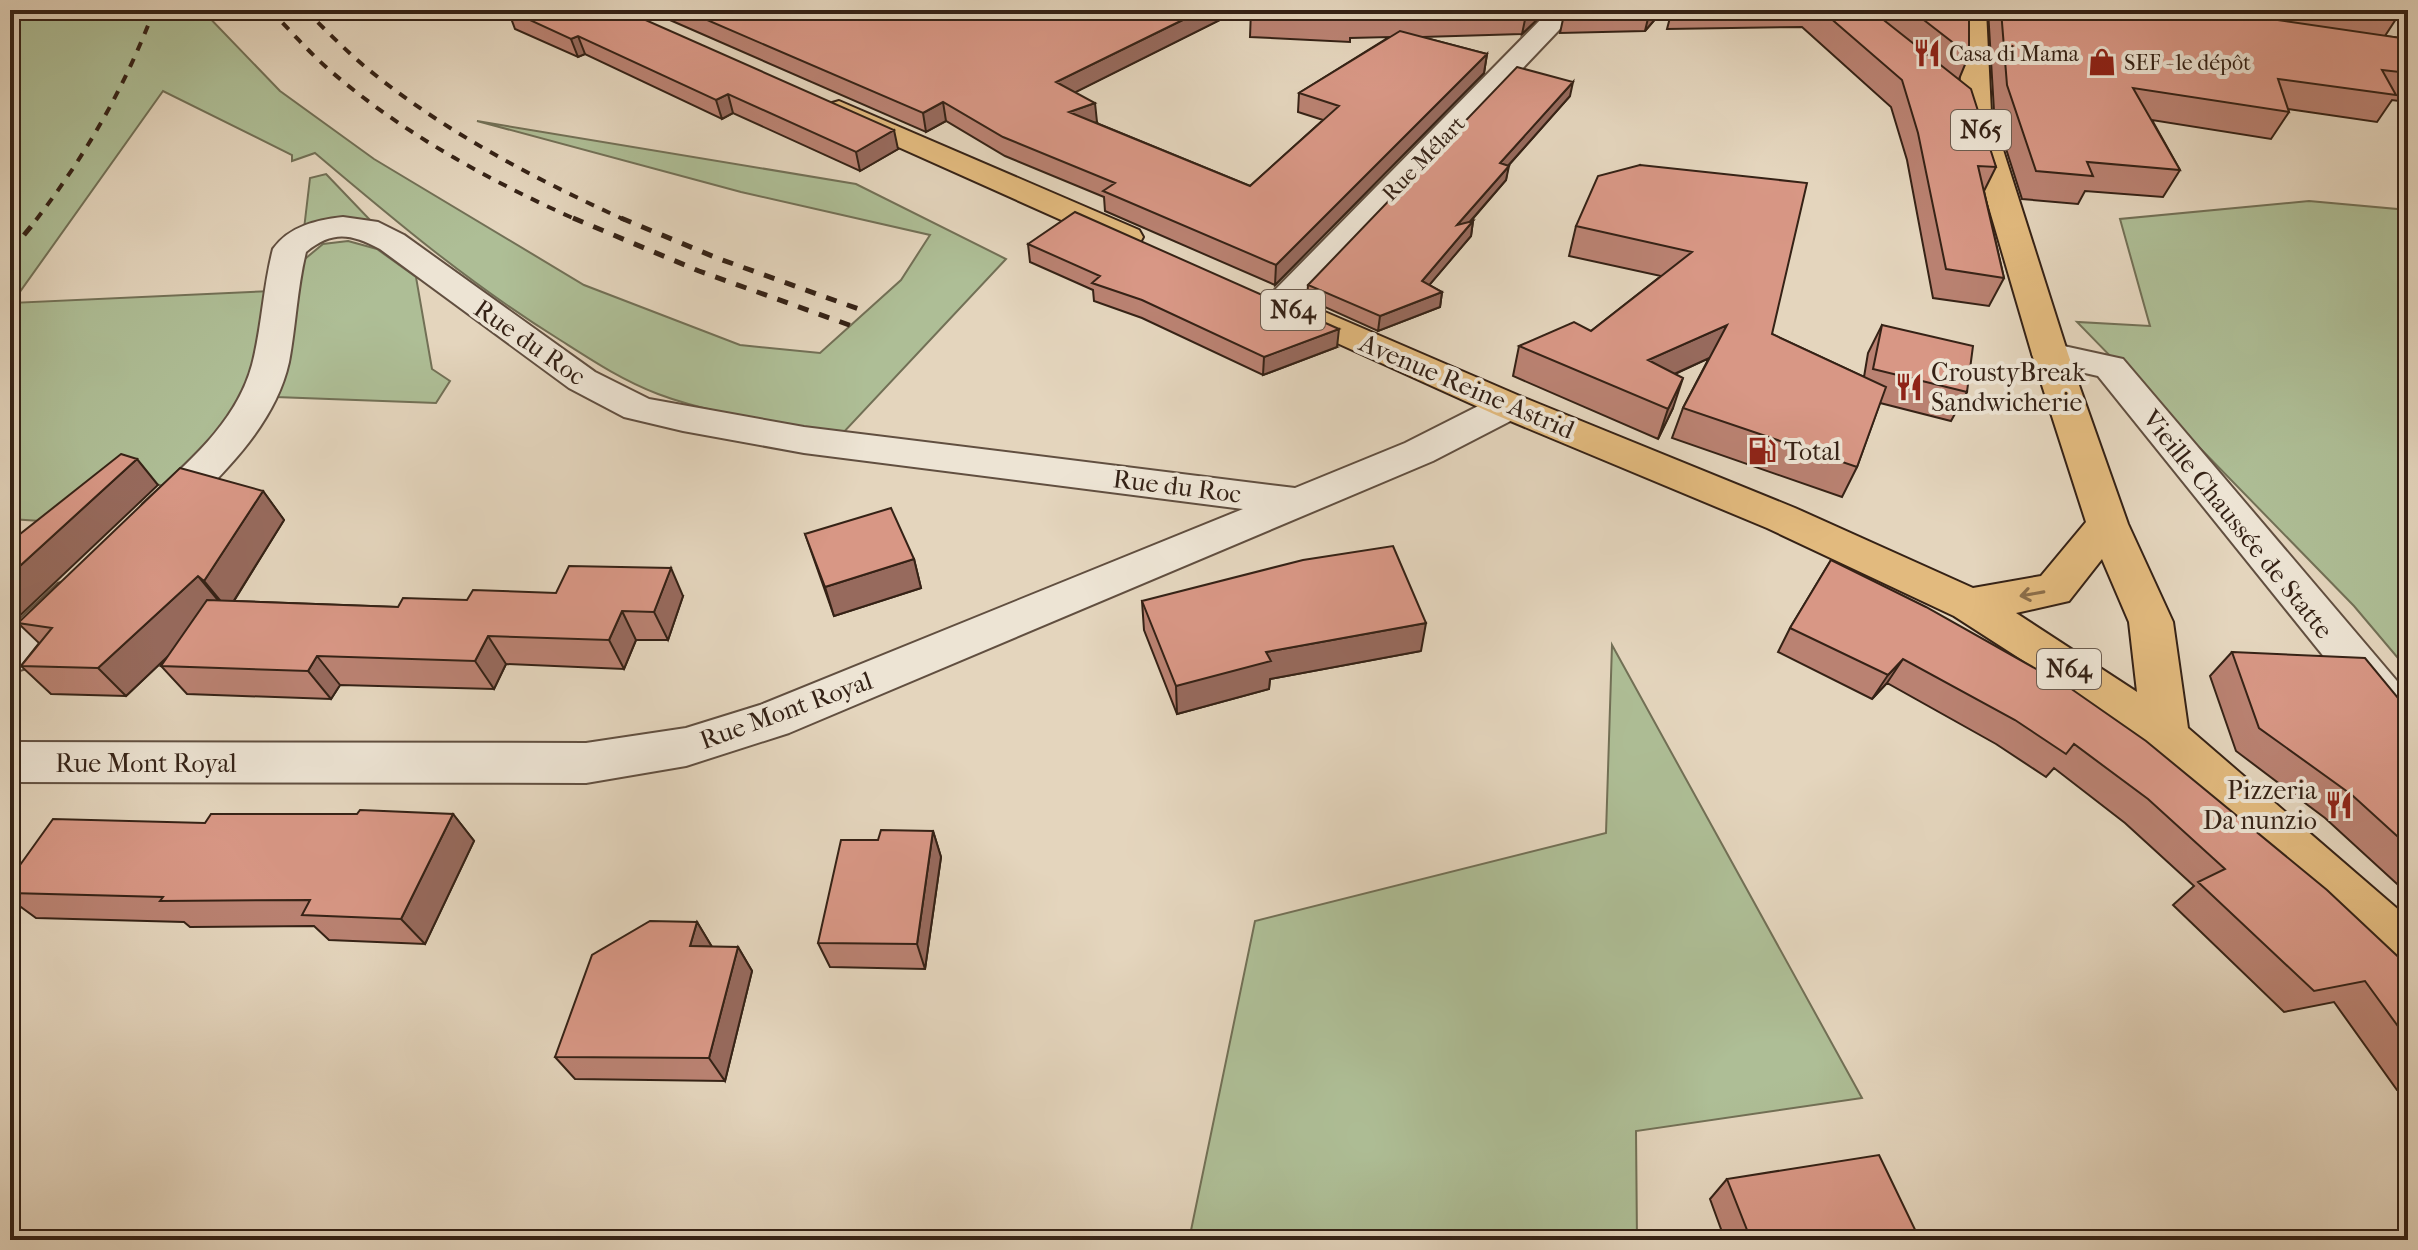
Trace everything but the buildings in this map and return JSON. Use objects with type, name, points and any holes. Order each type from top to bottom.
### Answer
[{"type":"main road","name":"N65","points":[[1973,10],[1964,102],[2107,524],[2151,622],[2166,737]]},
{"type":"main road","points":[[807,96],[1154,249]]},
{"type":"main road","name":"Avenue Reine Astrid","points":[[1266,298],[1509,406],[1781,518],[1969,605],[2046,653],[2166,737]]},
{"type":"main road","points":[[1969,605],[2054,590],[2107,524]]},
{"type":"main road","name":"N64","points":[[2166,737],[2408,952]]},
{"type":"street","name":"Rue Mélart","points":[[1266,298],[1565,10]]},
{"type":"street","name":"Rue du Roc","points":[[132,538],[243,425],[259,396],[269,365],[290,249],[315,232],[339,227],[365,228],[392,242],[582,380],[637,408],[804,440],[1297,502]]},
{"type":"street","name":"Vieille Chaussée de Statte","points":[[2050,354],[2110,367],[2408,727]]},
{"type":"street","name":"Rue Mont Royal","points":[[10,762],[586,763],[686,747],[772,720],[1419,452],[1509,406]]},
{"type":"street","points":[[10,656],[100,569]]},
{"type":"green space","points":[[10,10],[202,10],[280,91],[374,159],[584,285],[740,345],[820,353],[901,280],[930,235],[741,192],[477,121],[856,184],[1006,259],[842,434],[726,413],[680,402],[644,388],[582,354],[463,273],[315,153],[292,161],[292,155],[163,91],[12,303],[273,291],[259,396],[170,488],[142,480],[41,521],[10,519]]},
{"type":"green space","points":[[326,174],[371,221],[304,229],[310,178]]},
{"type":"green space","points":[[2309,201],[2408,210],[2408,670],[2354,606],[2077,322],[2150,326],[2120,219]]},
{"type":"green space","points":[[348,241],[377,249],[416,277],[432,369],[450,381],[436,403],[276,397],[300,263],[323,244]]},
{"type":"green space","points":[[1612,645],[1862,1098],[1636,1131],[1637,1240],[1189,1240],[1255,921],[1606,833]]},
{"type":"railway","points":[[36,220],[103,120],[154,10]]},
{"type":"railway","points":[[270,10],[326,67],[384,113],[478,171],[577,220]]},
{"type":"railway","points":[[305,10],[363,65],[424,111],[522,170],[625,220]]},
{"type":"railway","points":[[10,252],[38,218]]},
{"type":"railway","points":[[573,218],[699,271],[852,326]]},
{"type":"railway","points":[[621,218],[717,258],[867,312]]},
{"type":"place","name":"Casa di Mama","points":[[1927,53]]},
{"type":"place","name":"SEF - le dépôt","points":[[2102,62]]},
{"type":"place","name":"CroustyBreak Sandwicherie","points":[[1909,387]]},
{"type":"place","name":"Total","points":[[1762,451]]},
{"type":"place","name":"Pizzeria Da nunzio","points":[[2339,805]]}]
